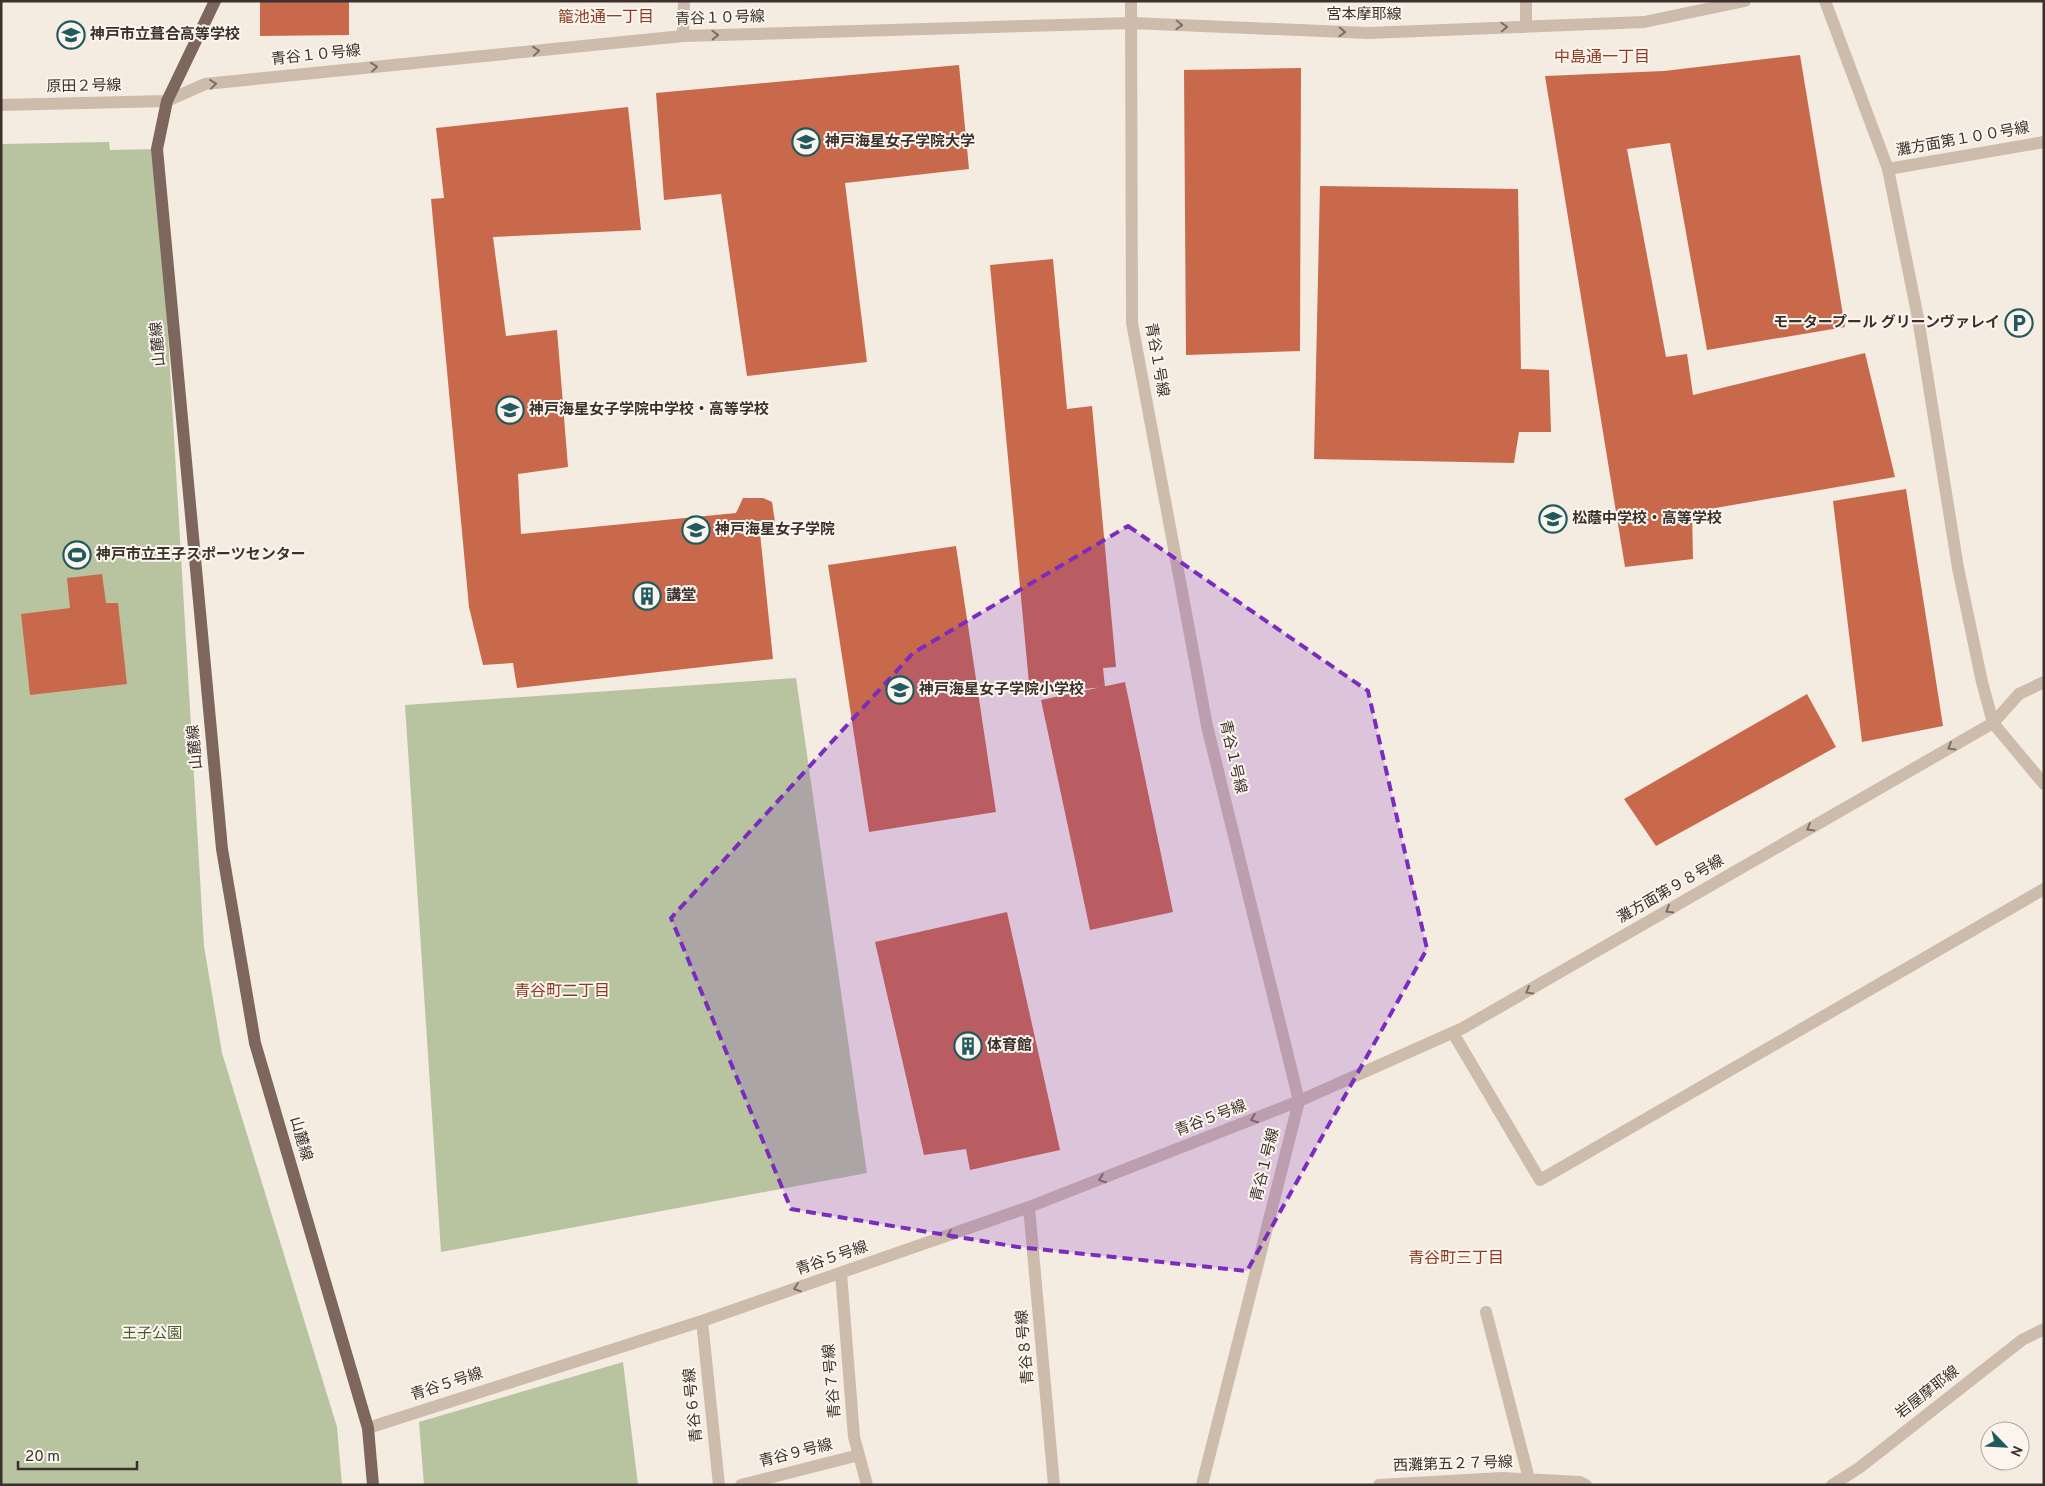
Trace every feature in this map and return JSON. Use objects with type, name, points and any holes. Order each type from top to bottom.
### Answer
[{"type":"main road","name":"山麓線","points":[[214,1],[168,101],[157,149],[222,850],[255,1043],[368,1428],[373,1485]]},
{"type":"street","points":[[683,36],[684,1]]},
{"type":"street","name":"青谷１号線","points":[[1131,1],[1132,323],[1207,726],[1299,1101],[1202,1485]]},
{"type":"street","points":[[1526,1],[1526,27]]},
{"type":"street","name":"宮本摩耶線","points":[[1131,23],[1368,33],[1644,22],[1683,7],[1745,1]]},
{"type":"street","points":[[1825,1],[1888,169],[1918,318],[1958,568],[1982,682],[1993,723],[2044,784]]},
{"type":"street","name":"青谷１０号線","points":[[168,101],[205,84],[683,36],[1131,23]]},
{"type":"street","name":"原田２号線","points":[[1,105],[168,101]]},
{"type":"street","name":"灘方面第１００号線","points":[[1888,169],[2044,142]]},
{"type":"street","name":"灘方面第９８号線","points":[[1299,1101],[1453,1033],[1993,723],[2019,694],[2044,682]]},
{"type":"street","points":[[1453,1033],[1540,1180],[2044,889]]},
{"type":"street","name":"青谷５号線","points":[[368,1428],[702,1321],[1029,1207],[1299,1101]]},
{"type":"street","name":"青谷８号線","points":[[1029,1207],[1054,1485]]},
{"type":"street","name":"青谷７号線","points":[[841,1273],[854,1437],[868,1485]]},
{"type":"street","points":[[1486,1312],[1529,1479],[1580,1482],[1586,1485]]},
{"type":"street","name":"青谷６号線","points":[[702,1321],[719,1485]]},
{"type":"street","name":"岩屋摩耶線","points":[[1832,1485],[1859,1468],[2022,1340],[2044,1329]]},
{"type":"street","name":"青谷９号線","points":[[741,1485],[859,1455]]},
{"type":"street","name":"西灘第五２７号線","points":[[1379,1485],[1502,1478],[1529,1479]]},
{"type":"highlighted area","points":[[1128,526],[1368,691],[1427,949],[1247,1271],[1018,1247],[791,1209],[671,918],[913,653]]},
{"type":"green space","name":"神戸市立王子スポーツセンター","points":[[109,142],[110,150],[157,149],[204,946],[222,1053],[337,1427],[342,1485],[1,1485],[1,144]]},
{"type":"green space","points":[[796,678],[867,1173],[441,1252],[405,705]]},
{"type":"green space","points":[[623,1362],[638,1485],[424,1485],[419,1422]]},
{"type":"building","points":[[260,1],[349,1],[349,35],[260,36]]},
{"type":"building","points":[[1800,55],[1845,327],[1707,350],[1670,143],[1627,149],[1666,357],[1687,354],[1693,395],[1865,353],[1895,477],[1692,512],[1693,559],[1625,567],[1545,76],[1664,71]]},
{"type":"building","points":[[959,65],[969,169],[845,183],[867,362],[747,376],[721,194],[664,200],[656,93]]},
{"type":"building","points":[[1301,68],[1300,351],[1186,355],[1184,70]]},
{"type":"building","points":[[628,107],[641,230],[493,237],[506,336],[557,330],[568,467],[518,474],[521,534],[736,513],[743,498],[763,498],[772,502],[775,522],[770,532],[760,533],[773,659],[517,688],[513,663],[483,665],[469,607],[431,199],[444,198],[436,128]]},
{"type":"building","points":[[1320,186],[1518,189],[1521,369],[1549,370],[1551,432],[1519,432],[1514,463],[1314,459]]},
{"type":"building","points":[[1053,259],[1067,409],[1092,406],[1116,667],[1103,668],[1105,687],[1030,694],[990,265]]},
{"type":"building","points":[[1906,489],[1943,726],[1862,742],[1833,501]]},
{"type":"building","points":[[956,546],[996,812],[869,832],[828,565]]},
{"type":"building","points":[[102,574],[106,603],[118,603],[127,684],[30,695],[21,614],[70,608],[67,578]]},
{"type":"building","points":[[1125,682],[1173,912],[1090,930],[1041,700]]},
{"type":"building","points":[[1807,694],[1836,747],[1656,846],[1624,799]]},
{"type":"building","name":"体育館","points":[[1007,912],[1060,1150],[970,1170],[966,1149],[924,1155],[875,942]]},
{"type":"place","name":"神戸市立葺合高等学校","points":[[71,35]]},
{"type":"place","name":"神戸海星女子学院大学","points":[[806,142]]},
{"type":"place","name":"モータープール グリーンヴァレイ","points":[[2019,323]]},
{"type":"place","name":"神戸海星女子学院中学校・高等学校","points":[[510,410]]},
{"type":"place","name":"松蔭中学校・高等学校","points":[[1553,519]]},
{"type":"place","name":"神戸海星女子学院","points":[[696,530]]},
{"type":"place","name":"神戸市立王子スポーツセンター","points":[[77,555]]},
{"type":"place","name":"講堂","points":[[647,596]]},
{"type":"place","name":"神戸海星女子学院小学校","points":[[900,690]]},
{"type":"place","name":"体育館","points":[[968,1046]]},
{"type":"district","name":"籠池通一丁目","points":[[606,18]]},
{"type":"district","name":"中島通一丁目","points":[[1602,58]]},
{"type":"district","name":"青谷町二丁目","points":[[562,992]]},
{"type":"district","name":"青谷町三丁目","points":[[1456,1259]]},
{"type":"park label","name":"王子公園","points":[[152,1334]]}]
